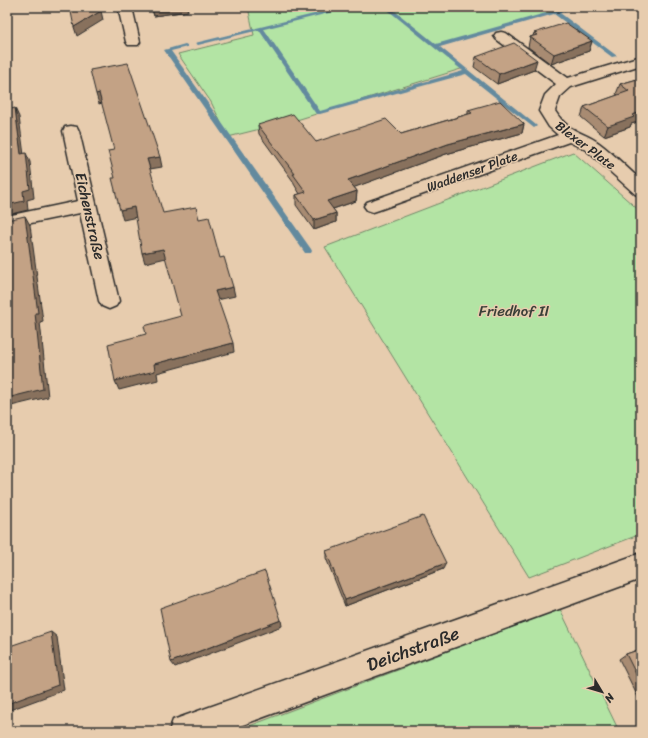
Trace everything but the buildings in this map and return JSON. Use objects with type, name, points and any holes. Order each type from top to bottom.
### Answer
[{"type":"street","points":[[125,7],[133,42]]},
{"type":"street","points":[[501,36],[566,84],[641,60]]},
{"type":"street","name":"Blexer Plate","points":[[566,84],[554,95],[547,111],[555,124],[570,136],[592,146],[641,190]]},
{"type":"street","name":"Eichenstraße","points":[[71,131],[109,301]]},
{"type":"street","name":"Waddenser Plate","points":[[374,206],[570,136]]},
{"type":"street","points":[[7,222],[88,205]]},
{"type":"street","name":"Deichstraße","points":[[184,731],[641,566]]},
{"type":"green space","points":[[248,7],[574,7],[436,46],[464,68],[300,119],[228,137],[211,102],[178,54],[254,35]]},
{"type":"green space","name":"Friedhof II","points":[[573,152],[641,212],[641,534],[529,577],[325,247]]},
{"type":"green space","points":[[560,609],[619,731],[236,731]]},
{"type":"waterway","points":[[198,43],[350,7]]},
{"type":"waterway","points":[[387,7],[534,126]]},
{"type":"waterway","points":[[555,12],[574,7]]},
{"type":"waterway","points":[[436,46],[555,12]]},
{"type":"waterway","points":[[555,12],[614,56]]},
{"type":"waterway","points":[[261,29],[318,113],[467,72]]},
{"type":"waterway","points":[[185,46],[167,50],[308,251]]}]
